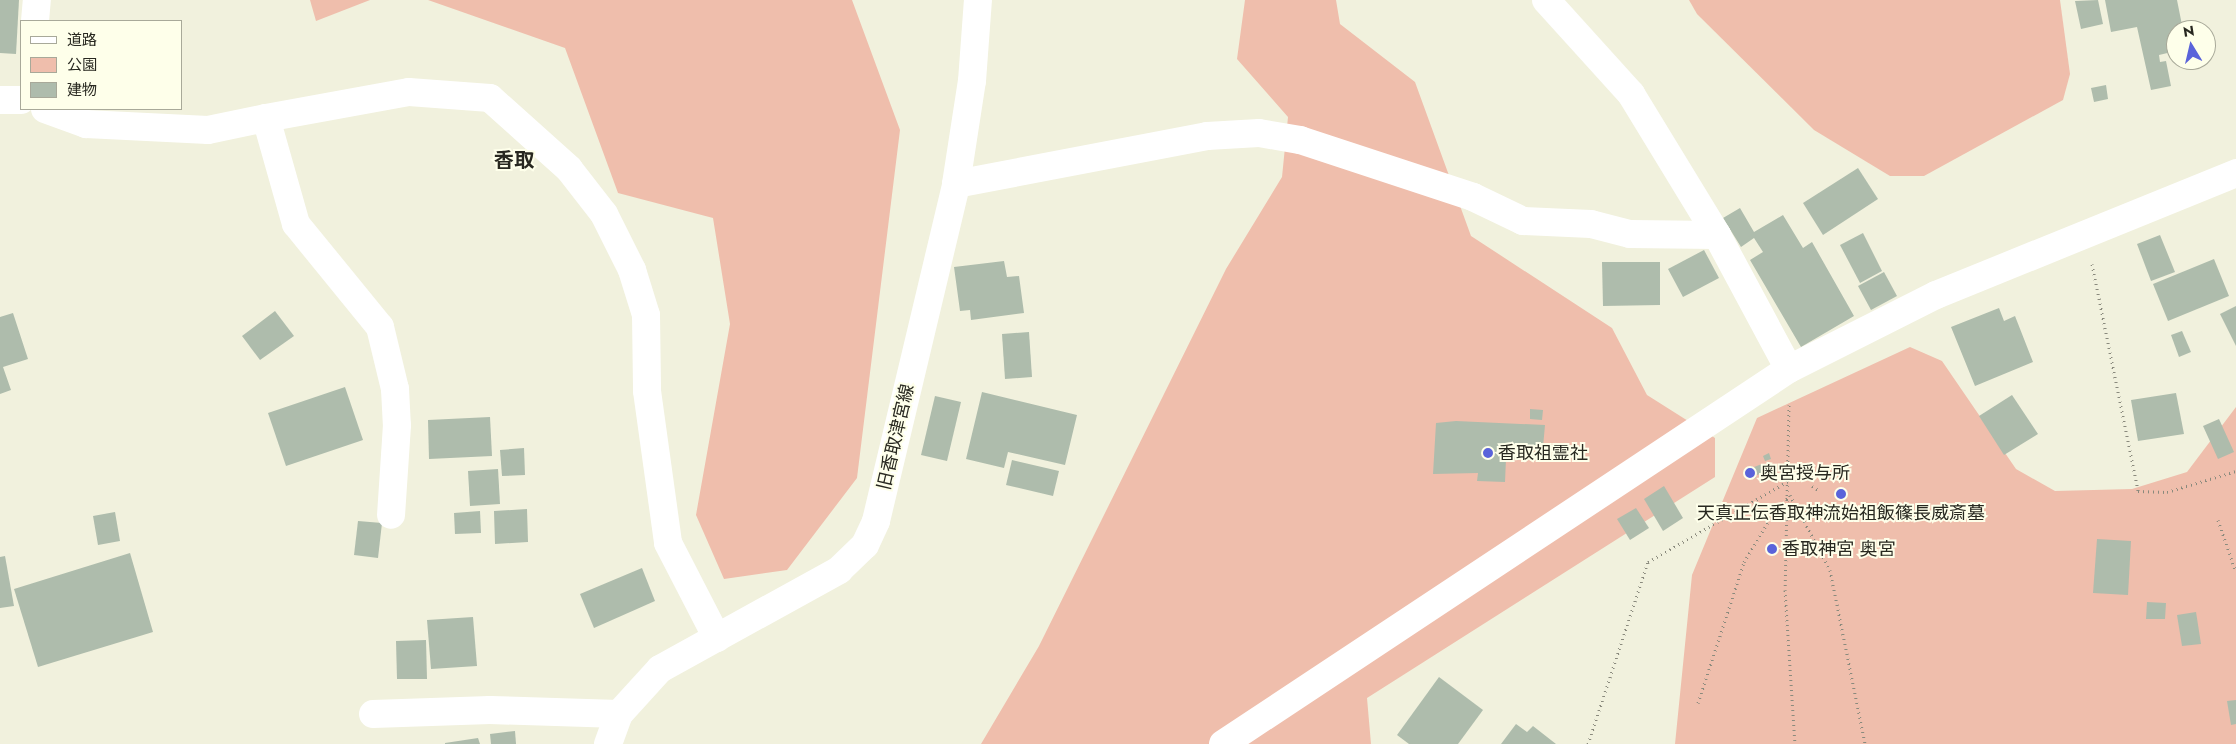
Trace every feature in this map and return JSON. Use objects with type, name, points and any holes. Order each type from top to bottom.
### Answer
[{"type":"street","points":[[35,20],[37,0]]},
{"type":"street","name":"旧香取津宮線","points":[[608,744],[618,714],[660,669],[839,570],[865,545],[876,521],[956,184],[972,81],[978,0]]},
{"type":"street","points":[[1546,0],[1631,94],[1718,235],[1789,369]]},
{"type":"street","points":[[48,110],[86,124],[208,130],[409,92],[490,98],[569,169],[604,214],[635,279],[646,315],[647,391],[668,543],[717,638]]},
{"type":"street","points":[[266,118],[296,224],[380,327],[395,389],[397,425],[391,515]]},
{"type":"street","points":[[956,184],[1171,142],[1259,133],[1300,140],[1464,194],[1523,221],[1590,224],[1630,234],[1718,235]]},
{"type":"street","points":[[1223,744],[1789,369],[1936,294],[2085,236],[2236,173]]},
{"type":"street","points":[[373,714],[490,710],[618,714]]},
{"type":"path","points":[[2085,236],[2105,311],[2138,491],[2167,492],[2236,471]]},
{"type":"path","points":[[1789,369],[1791,479],[1785,590],[1795,744]]},
{"type":"path","points":[[1588,744],[1648,562],[1791,479]]},
{"type":"path","points":[[1812,486],[1820,491]]},
{"type":"path","points":[[1698,704],[1744,562],[1772,514],[1790,495]]},
{"type":"path","points":[[1790,495],[1830,570],[1865,744]]},
{"type":"path","points":[[2218,520],[2236,572]]},
{"type":"green space","points":[[310,0],[370,0],[316,21]]},
{"type":"green space","points":[[428,0],[852,0],[900,130],[857,478],[787,570],[724,579],[696,515],[730,324],[713,218],[618,193],[565,48]]},
{"type":"green space","points":[[1245,0],[1336,0],[1340,24],[1415,82],[1471,236],[1612,328],[1647,395],[1715,438],[1715,477],[1367,698],[1371,744],[981,744],[1039,646],[1226,269],[1282,177],[1288,117],[1237,59]]},
{"type":"green space","points":[[1689,0],[2060,0],[2070,74],[2063,100],[1924,176],[1890,176],[1814,130],[1697,14]]},
{"type":"green space","points":[[1910,347],[1942,361],[2016,469],[2055,491],[2132,489],[2187,472],[2236,407],[2236,744],[1675,744],[1692,575],[1757,418]]},
{"type":"building","points":[[0,0],[19,0],[16,54],[0,53]]},
{"type":"building","points":[[2098,0],[2103,24],[2081,29],[2075,1]]},
{"type":"building","points":[[2105,0],[2177,0],[2181,20],[2166,20],[2166,53],[2159,55],[2160,62],[2166,61],[2166,70],[2168,70],[2171,86],[2151,90],[2137,27],[2111,32]]},
{"type":"building","points":[[2106,85],[2108,99],[2094,102],[2091,88]]},
{"type":"building","points":[[1858,168],[1878,199],[1823,235],[1803,203]]},
{"type":"building","points":[[1740,208],[1754,232],[1783,215],[1803,248],[1812,242],[1854,316],[1801,347],[1750,260],[1763,252],[1754,238],[1741,247],[1723,218]]},
{"type":"building","points":[[1863,233],[1882,271],[1860,283],[1840,245]]},
{"type":"building","points":[[2160,235],[2175,272],[2151,281],[2137,244]]},
{"type":"building","points":[[1704,250],[1719,278],[1683,297],[1668,269]]},
{"type":"building","points":[[2214,259],[2229,296],[2168,321],[2153,284]]},
{"type":"building","points":[[1004,261],[1007,277],[1019,276],[1024,313],[971,320],[970,310],[960,311],[954,267]]},
{"type":"building","points":[[1602,262],[1660,262],[1660,305],[1603,306]]},
{"type":"building","points":[[1884,272],[1897,296],[1871,310],[1858,286]]},
{"type":"building","points":[[2236,306],[2236,346],[2220,314]]},
{"type":"building","points":[[1999,308],[2004,321],[2015,316],[2033,362],[1975,386],[1951,327]]},
{"type":"building","points":[[275,311],[294,336],[260,360],[242,336]]},
{"type":"building","points":[[13,313],[28,359],[3,367],[11,390],[0,394],[0,317]]},
{"type":"building","points":[[2182,331],[2191,352],[2179,357],[2171,335]]},
{"type":"building","points":[[1029,332],[1032,377],[1005,379],[1002,334]]},
{"type":"building","points":[[345,387],[363,440],[286,466],[268,413]]},
{"type":"building","points":[[982,392],[1077,415],[1065,465],[1008,452],[1004,468],[966,459]]},
{"type":"building","points":[[2176,393],[2184,434],[2138,441],[2131,400]]},
{"type":"building","points":[[2012,395],[2038,434],[2004,455],[1979,416]]},
{"type":"building","points":[[935,396],[961,402],[947,461],[921,455]]},
{"type":"building","points":[[1530,409],[1543,410],[1542,420],[1530,419]]},
{"type":"building","points":[[490,417],[492,456],[429,459],[428,420]]},
{"type":"building","points":[[2219,419],[2234,452],[2218,459],[2203,426]]},
{"type":"building","points":[[1456,421],[1545,425],[1543,447],[1515,446],[1515,459],[1506,459],[1505,482],[1477,481],[1478,473],[1433,474],[1436,423]]},
{"type":"building","points":[[524,448],[525,475],[502,476],[500,450]]},
{"type":"building","points":[[1769,453],[1771,459],[1765,461],[1763,456]]},
{"type":"building","points":[[1012,460],[1059,471],[1053,496],[1006,485]]},
{"type":"building","points":[[1762,464],[1765,472],[1757,475],[1754,467]]},
{"type":"building","name":"奥宮授与所","points":[[1752,466],[1756,478],[1749,480],[1744,469]]},
{"type":"building","points":[[498,469],[500,504],[470,506],[468,471]]},
{"type":"building","points":[[1664,486],[1683,518],[1663,531],[1644,499]]},
{"type":"building","points":[[1636,508],[1649,528],[1630,540],[1617,519]]},
{"type":"building","points":[[527,509],[528,542],[495,544],[494,511]]},
{"type":"building","points":[[480,511],[481,533],[455,534],[454,513]]},
{"type":"building","points":[[115,512],[120,541],[98,545],[93,516]]},
{"type":"building","points":[[358,521],[382,523],[378,558],[354,555]]},
{"type":"building","points":[[2097,539],[2131,541],[2128,595],[2093,593]]},
{"type":"building","points":[[130,553],[153,632],[38,667],[14,589]]},
{"type":"building","points":[[5,556],[14,606],[0,608],[0,557]]},
{"type":"building","points":[[642,568],[655,601],[594,628],[580,594]]},
{"type":"building","points":[[2147,602],[2166,603],[2165,619],[2146,619]]},
{"type":"building","points":[[2196,612],[2201,644],[2182,646],[2177,615]]},
{"type":"building","points":[[473,617],[477,666],[431,669],[427,620]]},
{"type":"building","points":[[426,640],[427,679],[397,679],[396,641]]},
{"type":"building","points":[[1439,677],[1483,710],[1458,744],[1409,744],[1397,735]]},
{"type":"building","points":[[2236,700],[2236,724],[2231,725],[2227,701]]},
{"type":"building","points":[[1516,724],[1527,732],[1533,726],[1556,744],[1501,744]]},
{"type":"building","points":[[515,731],[516,744],[491,744],[490,734]]},
{"type":"building","points":[[478,738],[480,744],[445,744],[445,743]]},
{"type":"place","name":"香取祖霊社","points":[[1488,453]]},
{"type":"place","name":"奥宮授与所","points":[[1750,473]]},
{"type":"place","name":"天真正伝香取神流始祖飯篠長威斎墓","points":[[1841,494]]},
{"type":"place","name":"香取神宮 奥宮","points":[[1772,549]]},
{"type":"district","name":"香取","points":[[514,160]]}]
